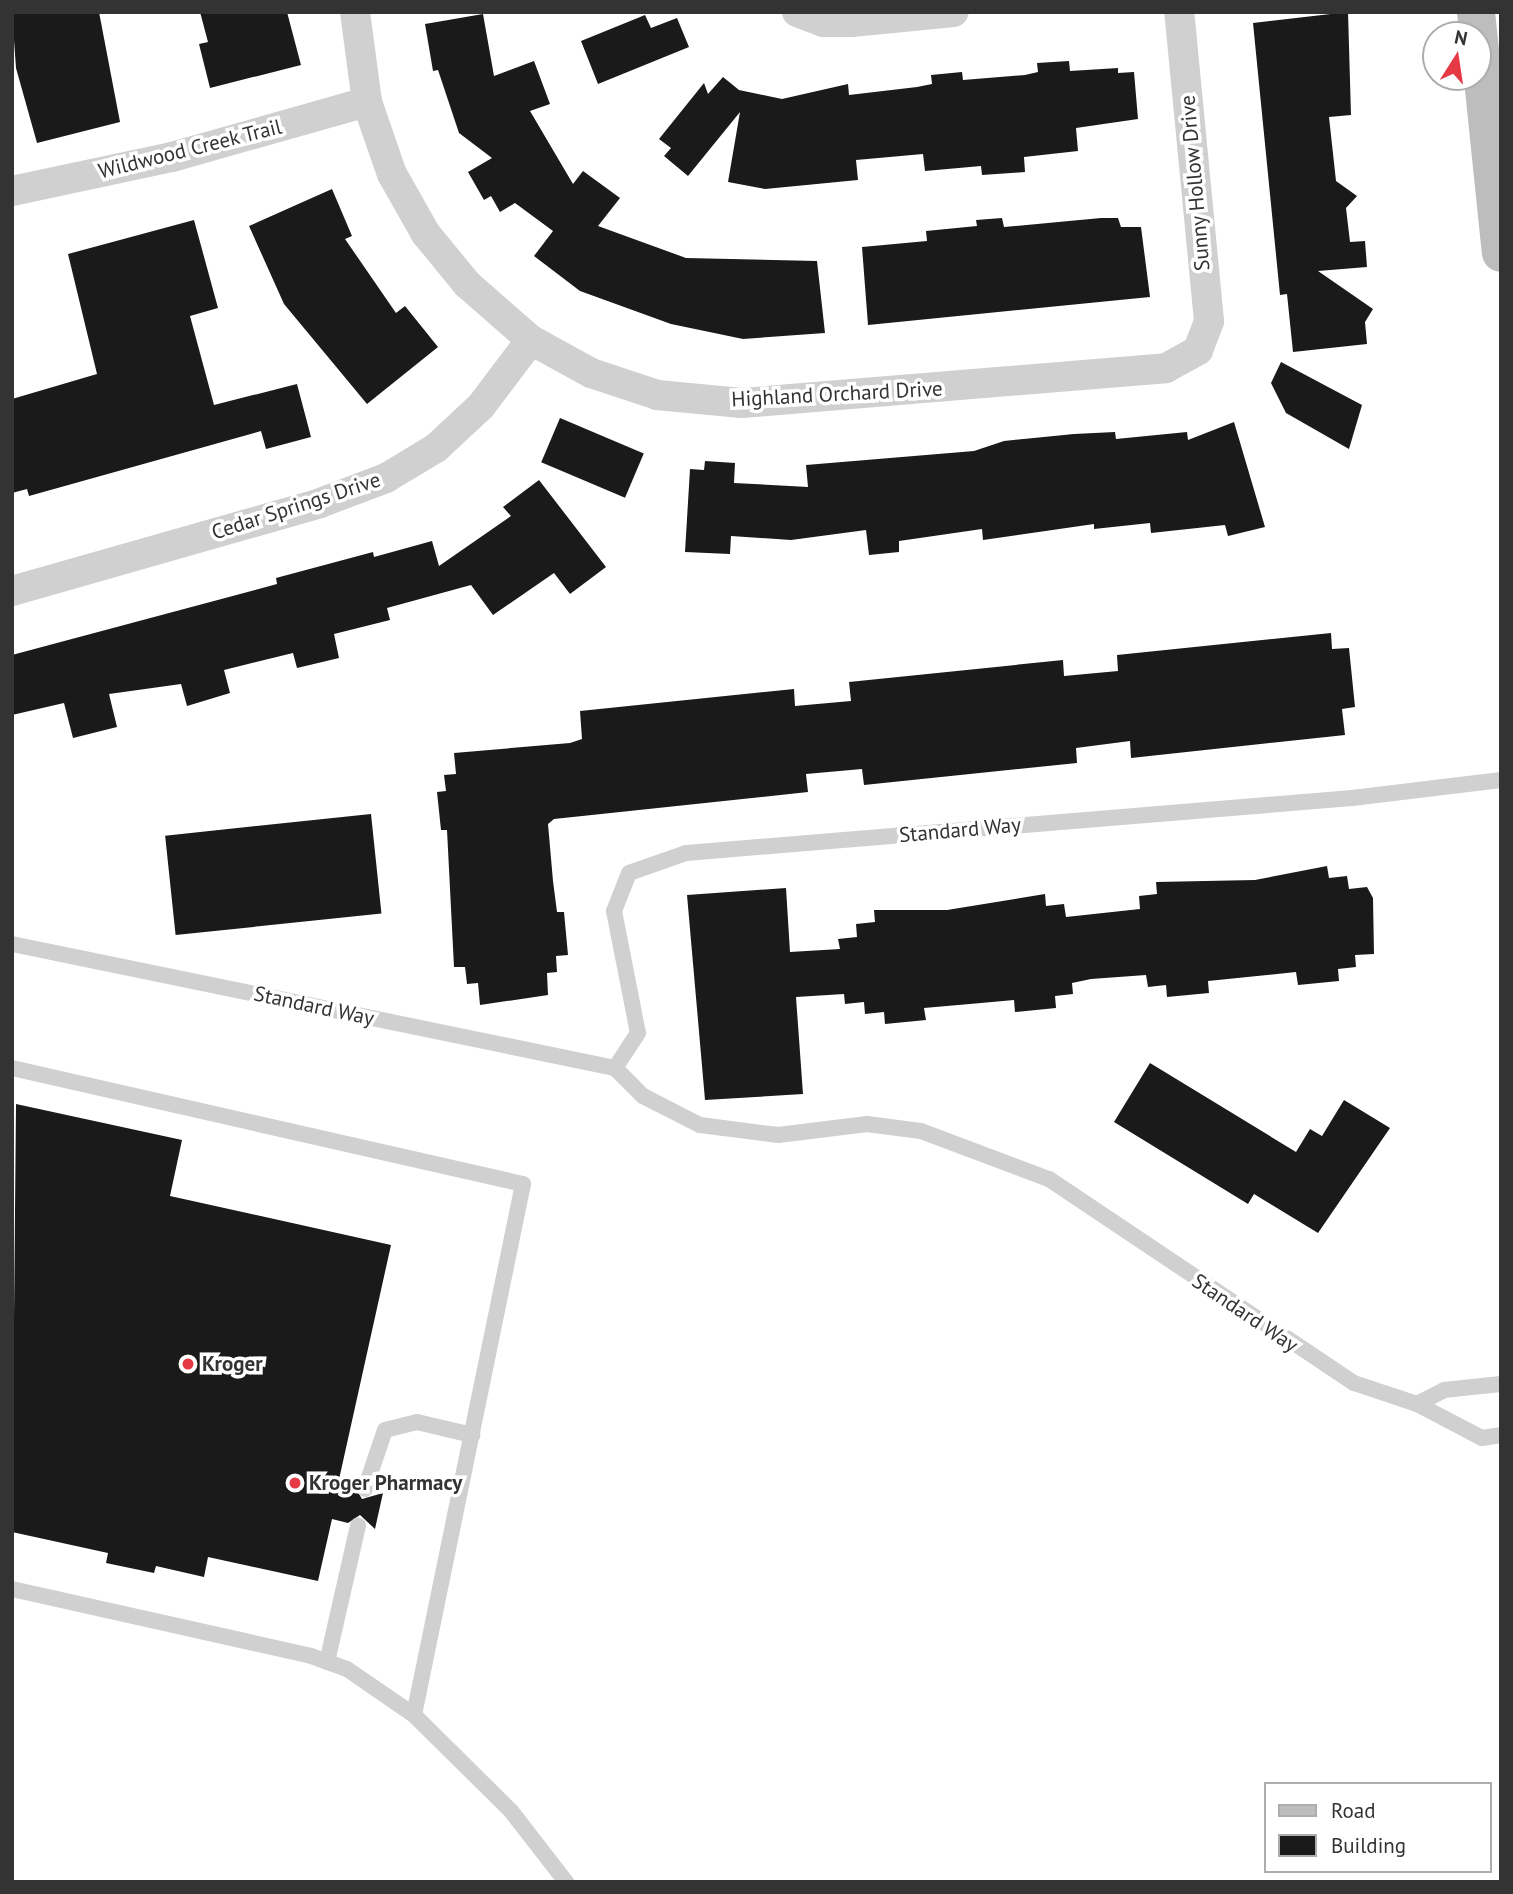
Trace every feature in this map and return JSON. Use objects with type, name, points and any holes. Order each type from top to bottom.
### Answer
[{"type":"street","name":"Highland Orchard Drive","points":[[355,12],[367,102],[392,174],[426,234],[467,284],[531,340],[591,373],[657,395],[742,403],[1166,368],[1198,351]]},
{"type":"street","points":[[797,12],[823,22],[852,22],[954,12]]},
{"type":"street","name":"Sunny Hollow Drive","points":[[1179,12],[1209,321],[1198,351]]},
{"type":"street","points":[[1476,12],[1501,253]]},
{"type":"street","name":"Wildwood Creek Trail","points":[[12,191],[172,157],[367,102]]},
{"type":"street","name":"Cedar Springs Drive","points":[[12,591],[320,503],[386,478],[436,448],[481,406],[531,340]]},
{"type":"lane","name":"Standard Way","points":[[615,1068],[638,1033],[614,911],[629,873],[686,853],[1352,797],[1501,780]]},
{"type":"lane","name":"Standard Way","points":[[12,944],[615,1068],[643,1096],[701,1125],[778,1135],[867,1124],[921,1131],[1049,1179],[1354,1383],[1418,1404],[1482,1438],[1501,1435]]},
{"type":"lane","points":[[12,1068],[523,1184],[414,1715]]},
{"type":"lane","points":[[1418,1404],[1444,1390],[1501,1384]]},
{"type":"lane","points":[[365,1489],[376,1442],[385,1430],[417,1422],[472,1435]]},
{"type":"lane","points":[[327,1662],[358,1525]]},
{"type":"lane","points":[[12,1589],[327,1662],[347,1669],[414,1715],[511,1811],[566,1882]]},
{"type":"building","points":[[12,12],[99,12],[120,122],[37,143],[16,68]]},
{"type":"building","points":[[200,12],[287,12],[301,65],[210,88],[199,44],[208,42]]},
{"type":"building","points":[[1348,12],[1351,115],[1329,117],[1336,181],[1357,196],[1346,208],[1350,242],[1365,241],[1367,267],[1318,271],[1373,309],[1365,322],[1367,344],[1293,352],[1287,294],[1280,295],[1253,23]]},
{"type":"building","points":[[483,14],[494,76],[534,61],[550,104],[530,111],[573,184],[583,171],[620,198],[598,226],[686,258],[817,261],[825,333],[743,339],[671,324],[580,291],[534,256],[553,231],[515,203],[500,212],[491,196],[484,200],[468,172],[492,158],[459,133],[438,70],[433,71],[425,24]]},
{"type":"building","points":[[645,15],[651,28],[677,18],[689,47],[598,84],[581,41]]},
{"type":"building","points":[[1069,61],[1070,71],[1118,68],[1118,73],[1134,72],[1138,119],[1076,128],[1078,151],[1024,157],[1025,172],[982,175],[981,166],[925,171],[923,154],[856,160],[858,180],[765,189],[728,182],[740,112],[688,176],[664,156],[671,148],[659,139],[704,83],[708,94],[723,77],[739,90],[782,99],[848,84],[849,95],[917,87],[932,84],[931,75],[962,72],[963,80],[1025,75],[1038,72],[1037,63]]},
{"type":"building","points":[[332,189],[352,236],[345,239],[396,313],[405,306],[438,347],[367,404],[284,304],[249,226]]},
{"type":"building","points":[[1002,218],[1004,227],[1118,218],[1121,227],[1141,227],[1150,297],[868,325],[862,247],[927,241],[926,231],[977,226],[976,220]]},
{"type":"building","points":[[194,220],[218,308],[190,316],[214,405],[297,384],[311,437],[266,449],[261,431],[29,496],[27,489],[12,493],[12,399],[97,374],[68,254]]},
{"type":"building","points":[[1281,362],[1362,405],[1349,449],[1286,413],[1271,383]]},
{"type":"building","points":[[560,418],[644,454],[625,498],[541,462]]},
{"type":"building","points":[[1234,422],[1265,527],[1228,536],[1225,525],[1151,533],[1150,523],[1094,529],[1094,524],[983,540],[982,529],[899,541],[899,552],[869,555],[866,530],[791,540],[731,536],[730,554],[685,552],[690,469],[704,470],[705,461],[735,463],[734,483],[808,487],[806,465],[974,451],[1004,441],[1074,434],[1115,432],[1116,439],[1187,432],[1188,440]]},
{"type":"building","points":[[539,480],[606,567],[570,594],[554,573],[493,615],[471,585],[387,608],[390,620],[334,634],[339,658],[297,668],[293,653],[224,670],[230,693],[187,706],[181,684],[109,694],[117,727],[73,738],[64,703],[12,715],[12,655],[277,584],[276,578],[373,552],[374,557],[432,541],[439,566],[511,516],[503,507]]},
{"type":"building","points":[[1331,633],[1332,649],[1349,648],[1355,707],[1342,709],[1345,735],[1131,758],[1130,741],[1076,748],[1077,763],[864,785],[862,769],[806,774],[808,792],[554,819],[548,824],[553,881],[557,912],[564,912],[568,955],[556,956],[557,972],[547,973],[548,995],[480,1005],[478,983],[467,984],[465,967],[454,967],[447,830],[441,830],[437,792],[446,791],[444,775],[456,774],[454,753],[570,743],[582,739],[580,711],[794,689],[795,706],[851,701],[849,682],[1063,660],[1064,676],[1118,671],[1117,655]]},
{"type":"building","points":[[371,814],[381,913],[176,935],[165,836]]},
{"type":"building","points":[[1327,866],[1329,878],[1347,876],[1349,889],[1367,887],[1373,898],[1374,954],[1355,955],[1356,967],[1338,969],[1339,981],[1298,985],[1296,972],[1208,981],[1209,993],[1167,997],[1166,985],[1148,987],[1146,975],[1091,979],[1072,983],[1073,994],[1055,996],[1056,1008],[1015,1012],[1014,1000],[924,1008],[926,1020],[885,1024],[884,1012],[865,1014],[864,1002],[845,1004],[844,994],[796,997],[803,1094],[705,1100],[687,895],[786,888],[790,952],[840,949],[838,939],[857,937],[856,924],[875,922],[874,910],[947,910],[1045,894],[1046,906],[1064,904],[1066,917],[1140,909],[1139,896],[1157,894],[1156,882],[1255,880]]},
{"type":"building","points":[[1150,1063],[1296,1152],[1310,1129],[1322,1136],[1344,1100],[1390,1128],[1318,1233],[1254,1194],[1248,1204],[1114,1122]]},
{"type":"building","name":"Kroger","points":[[16,1104],[182,1140],[170,1196],[391,1245],[338,1484],[355,1487],[362,1499],[383,1493],[375,1529],[360,1515],[348,1523],[332,1519],[318,1581],[208,1557],[204,1577],[156,1566],[154,1573],[106,1563],[108,1553],[12,1532]]},
{"type":"place","name":"Kroger","points":[[188,1364]]},
{"type":"place","name":"Kroger Pharmacy","points":[[295,1483]]}]
